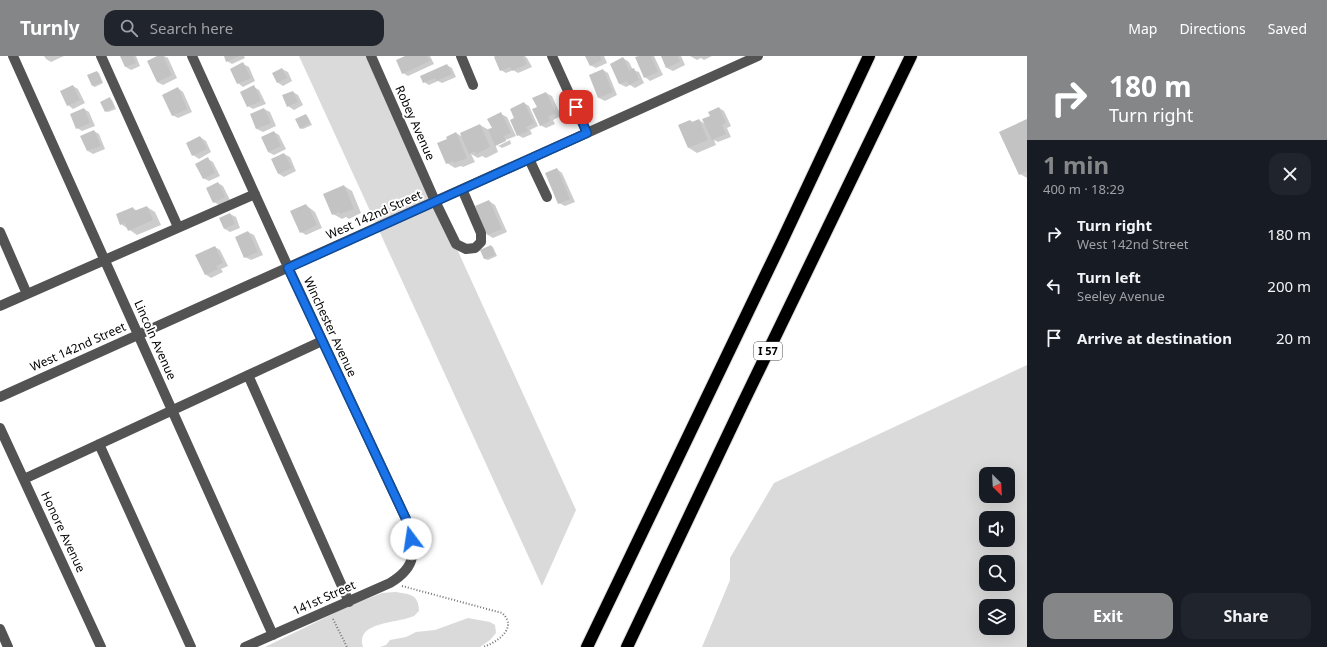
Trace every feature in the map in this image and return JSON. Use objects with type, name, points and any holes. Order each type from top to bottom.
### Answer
[{"type":"highway","points":[[587,647],[869,56]]},
{"type":"highway","name":"I 57","points":[[627,647],[745,398],[912,56]]},
{"type":"street","name":"Lincoln Avenue","points":[[13,56],[274,635]]},
{"type":"street","points":[[101,56],[178,227]]},
{"type":"street","name":"Winchester Avenue","points":[[192,56],[288,268],[406,519],[413,551],[412,560],[408,567]]},
{"type":"street","name":"Robey Avenue","points":[[371,56],[435,201],[456,244],[466,249],[475,248],[481,242],[481,233],[462,189]]},
{"type":"street","points":[[461,56],[473,85]]},
{"type":"street","points":[[552,56],[587,133]]},
{"type":"street","name":"West 142nd Street","points":[[0,397],[587,133],[737,60],[758,56]]},
{"type":"street","points":[[529,159],[547,197]]},
{"type":"street","points":[[0,306],[255,194]]},
{"type":"street","points":[[0,232],[27,294]]},
{"type":"street","points":[[24,479],[322,341]]},
{"type":"street","points":[[248,375],[349,602]]},
{"type":"street","name":"Honore Avenue","points":[[0,428],[102,647]]},
{"type":"street","points":[[99,444],[191,647]]},
{"type":"street","name":"141st Street","points":[[245,647],[390,583],[402,575],[408,567]]},
{"type":"street","points":[[0,629],[8,647]]},
{"type":"path","points":[[390,583],[502,613],[508,622],[503,635],[496,642],[483,647]]},
{"type":"path","points":[[329,610],[347,647]]},
{"type":"shaded area","points":[[299,56],[369,56],[576,510],[542,586]]},
{"type":"shaded area","points":[[1027,365],[1027,647],[702,647],[730,580],[730,558],[774,483]]},
{"type":"shaded area","points":[[395,592],[409,594],[415,598],[419,605],[419,611],[414,616],[380,624],[365,632],[362,638],[363,647],[265,647],[349,606],[382,593]]},
{"type":"shaded area","points":[[468,618],[490,622],[495,625],[496,633],[490,640],[480,647],[380,647],[386,645],[390,640],[406,637],[416,632],[435,630]]},
{"type":"building","points":[[120,56],[133,56],[136,63],[125,67]]},
{"type":"building","points":[[157,56],[163,56],[172,75],[157,82],[147,61]]},
{"type":"building","points":[[224,56],[239,56],[226,62]]},
{"type":"building","points":[[405,56],[427,56],[430,61],[402,74],[396,60]]},
{"type":"building","points":[[523,56],[527,64],[512,71],[510,67],[500,71],[494,57]]},
{"type":"building","points":[[585,56],[600,56],[602,60],[590,66]]},
{"type":"building","points":[[651,56],[658,72],[644,78],[635,57]]},
{"type":"building","points":[[661,56],[678,56],[680,62],[666,68]]},
{"type":"building","points":[[623,57],[629,70],[634,68],[639,80],[629,85],[627,81],[619,84],[610,64]]},
{"type":"building","points":[[243,62],[251,78],[237,84],[230,69]]},
{"type":"building","points":[[447,64],[452,74],[436,81],[435,78],[423,83],[420,76]]},
{"type":"building","points":[[282,68],[287,78],[277,83],[272,73]]},
{"type":"building","points":[[603,69],[613,92],[598,98],[589,75]]},
{"type":"building","points":[[97,71],[102,82],[92,86],[87,75]]},
{"type":"building","points":[[73,85],[80,100],[67,106],[60,91]]},
{"type":"building","points":[[254,85],[261,101],[247,107],[240,92]]},
{"type":"building","points":[[178,87],[187,109],[172,116],[162,95]]},
{"type":"building","points":[[293,91],[298,102],[287,107],[282,95]]},
{"type":"building","points":[[546,92],[556,113],[548,117],[550,121],[540,126],[532,109],[537,107],[532,98]]},
{"type":"building","points":[[110,97],[114,107],[105,112],[100,102]]},
{"type":"building","points":[[524,102],[534,123],[526,127],[528,131],[517,136],[510,120],[514,118],[510,109]]},
{"type":"building","points":[[719,107],[726,123],[722,125],[726,134],[712,140],[702,119],[710,116],[708,112]]},
{"type":"building","points":[[84,108],[90,123],[76,129],[70,114]]},
{"type":"building","points":[[264,108],[271,123],[256,129],[250,114]]},
{"type":"building","points":[[501,112],[511,133],[504,136],[506,141],[495,146],[488,129],[492,128],[487,119]]},
{"type":"building","points":[[306,114],[310,123],[300,129],[295,119]]},
{"type":"building","points":[[699,119],[708,140],[688,148],[678,125],[690,120],[692,122]]},
{"type":"building","points":[[1027,119],[1027,171],[1019,175],[999,132]]},
{"type":"building","points":[[480,124],[490,147],[476,154],[475,151],[469,154],[460,133]]},
{"type":"building","points":[[94,130],[101,146],[87,151],[80,136]]},
{"type":"building","points":[[274,131],[281,146],[268,152],[261,137]]},
{"type":"building","points":[[456,132],[467,158],[454,163],[453,161],[446,164],[437,143],[447,139],[446,137]]},
{"type":"building","points":[[200,136],[207,149],[192,156],[186,143]]},
{"type":"building","points":[[284,153],[292,168],[278,174],[271,159]]},
{"type":"building","points":[[208,157],[215,173],[203,179],[195,164]]},
{"type":"building","points":[[557,168],[570,199],[558,204],[545,173]]},
{"type":"building","points":[[218,182],[225,197],[213,203],[206,188]]},
{"type":"building","points":[[344,185],[354,209],[332,215],[323,194]]},
{"type":"building","points":[[489,200],[502,229],[487,235],[475,206]]},
{"type":"building","points":[[306,204],[317,225],[300,233],[290,211]]},
{"type":"building","points":[[147,206],[153,220],[128,231],[125,223],[120,225],[116,214],[133,207],[134,211]]},
{"type":"building","points":[[230,213],[235,224],[224,229],[219,218]]},
{"type":"building","points":[[248,231],[258,252],[244,258],[235,237]]},
{"type":"building","points":[[491,245],[495,255],[484,259],[480,250]]},
{"type":"building","points":[[215,246],[223,263],[216,266],[218,269],[205,275],[195,255]]},
{"type":"route","points":[[411,539],[406,519],[288,268],[587,133],[576,107]]}]
